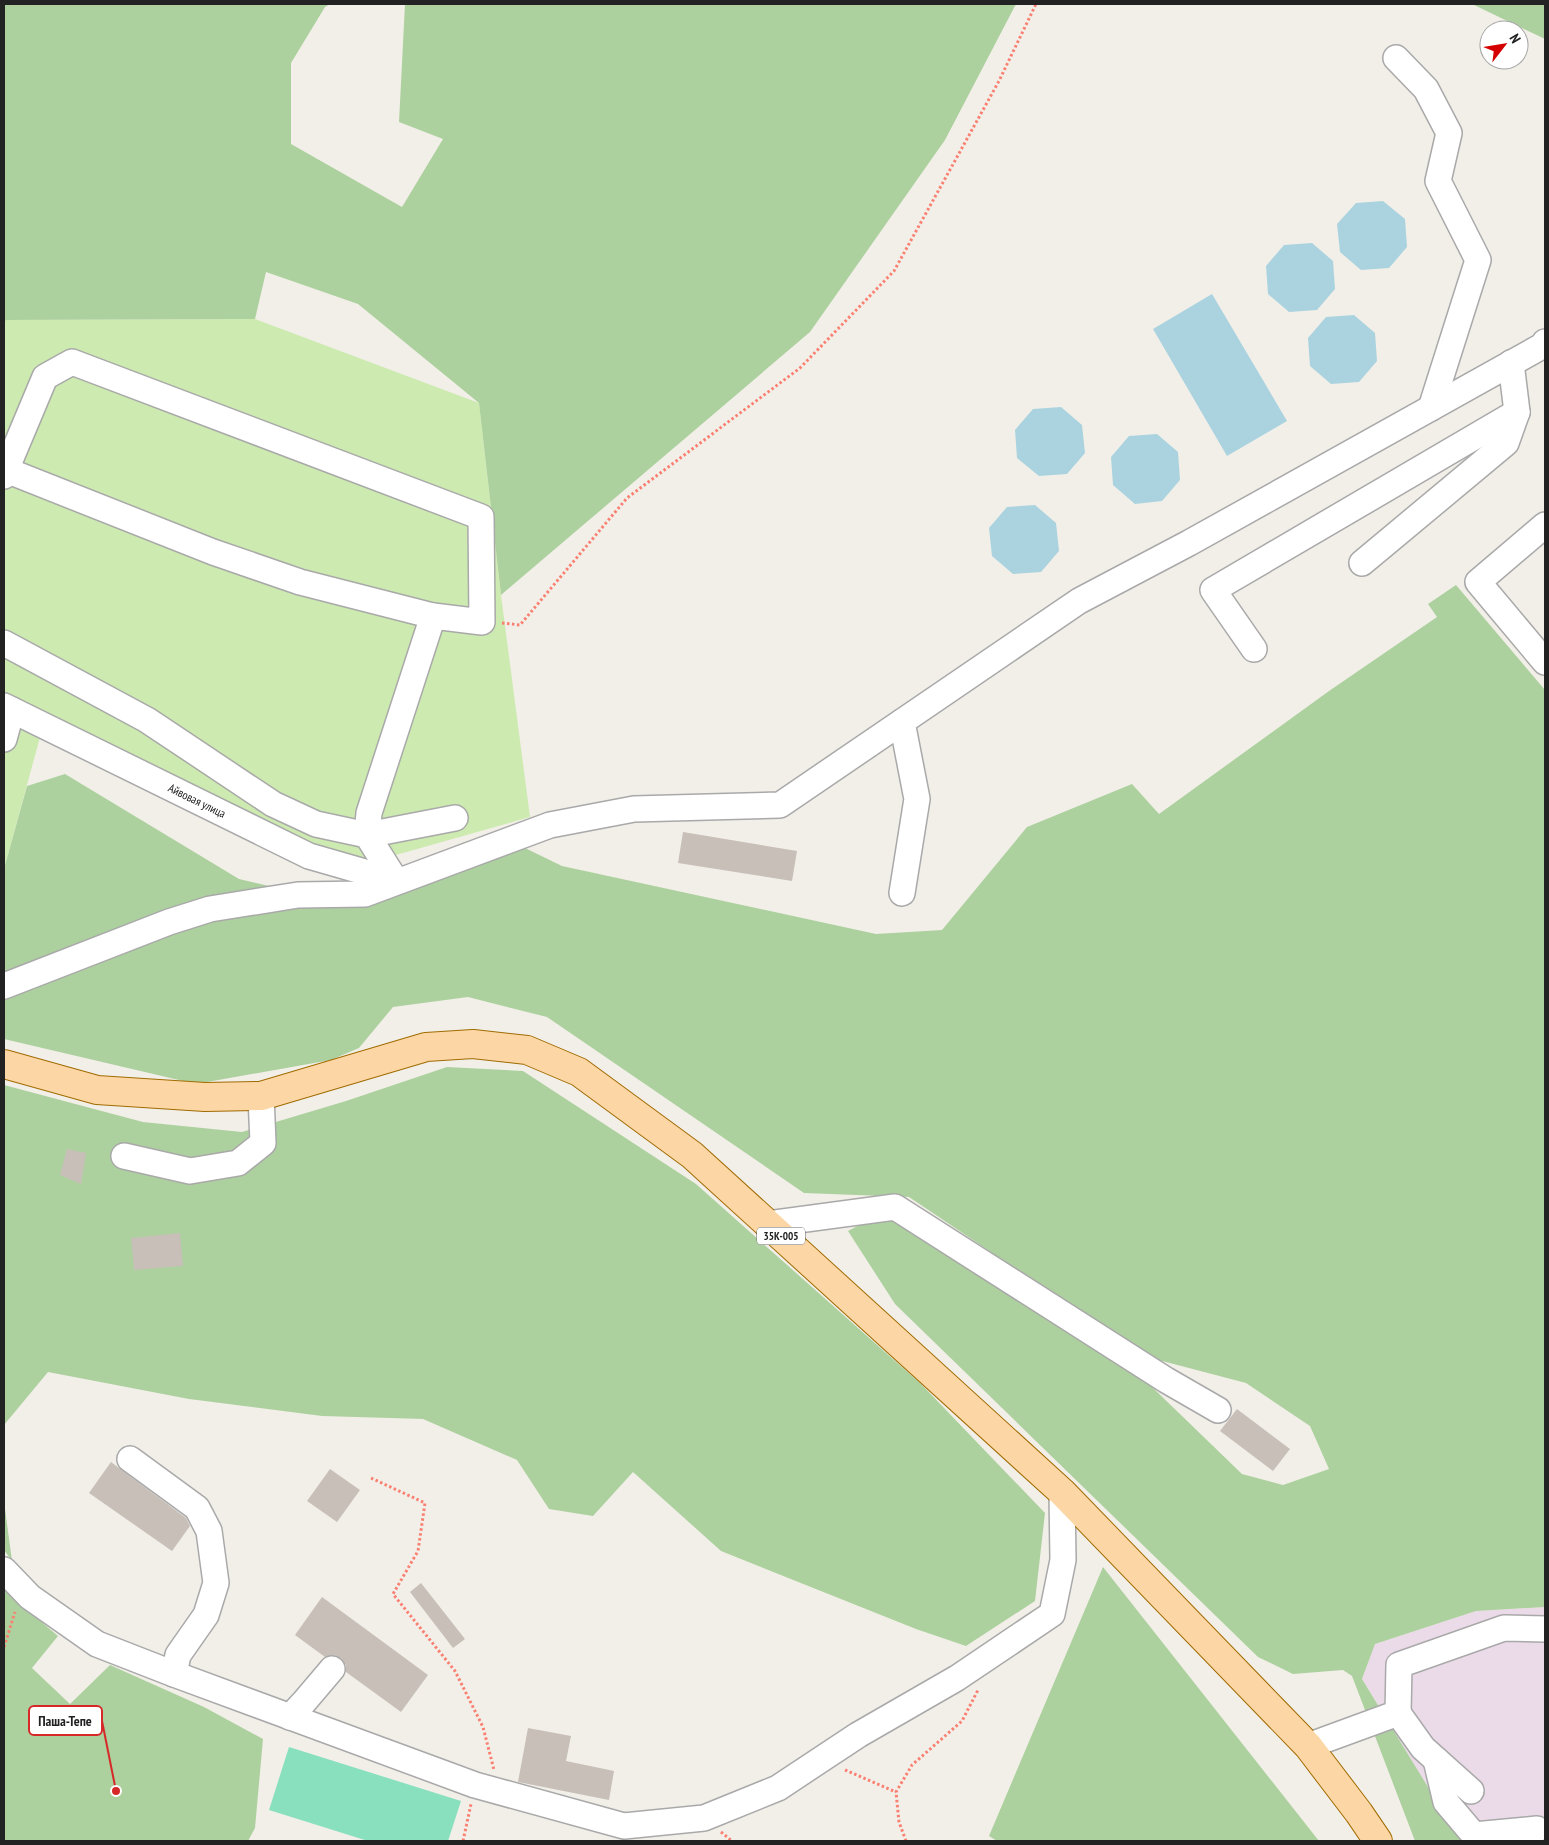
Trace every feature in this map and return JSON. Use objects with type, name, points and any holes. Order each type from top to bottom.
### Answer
[{"type":"main road","name":"35К-005","points":[[4,1064],[97,1090],[205,1097],[261,1096],[426,1047],[473,1044],[527,1050],[579,1072],[692,1155],[1062,1492],[1308,1746],[1378,1841]]},
{"type":"street","points":[[1396,58],[1426,89],[1449,133],[1438,181],[1478,260],[1431,408]]},
{"type":"street","points":[[4,986],[169,922],[210,909],[298,895],[365,894],[550,825],[634,809],[780,805],[1079,601],[1189,544],[1545,344]]},
{"type":"street","points":[[72,362],[481,517],[482,622],[433,616],[300,582],[213,552],[4,472],[45,377],[72,362]]},
{"type":"street","points":[[1362,563],[1506,443],[1517,412],[1511,364]]},
{"type":"street","points":[[1254,649],[1212,590],[1517,412]]},
{"type":"street","points":[[1545,525],[1478,582],[1545,662]]},
{"type":"street","points":[[396,881],[368,835],[370,812],[433,616]]},
{"type":"street","points":[[4,643],[147,720],[273,804],[316,824],[368,835],[455,818]]},
{"type":"street","points":[[4,739],[8,708]]},
{"type":"street","name":"Айвовая улица","points":[[8,708],[310,856],[396,881]]},
{"type":"street","points":[[902,722],[917,799],[902,893]]},
{"type":"street","points":[[124,1156],[190,1170],[238,1163],[263,1143],[261,1096]]},
{"type":"street","points":[[768,1224],[895,1207],[1166,1380],[1218,1410]]},
{"type":"street","points":[[130,1459],[198,1508],[209,1531],[216,1583],[206,1615],[178,1655],[174,1674]]},
{"type":"street","points":[[4,1570],[30,1597],[97,1644],[475,1785],[624,1826],[704,1818],[778,1788],[858,1736],[956,1678],[1052,1614],[1063,1560],[1062,1492]]},
{"type":"street","points":[[1471,1791],[1423,1748],[1398,1713],[1399,1665],[1504,1628],[1545,1629]]},
{"type":"street","points":[[290,1716],[332,1669]]},
{"type":"street","points":[[1308,1746],[1398,1713]]},
{"type":"street","points":[[1436,1760],[1446,1802],[1474,1835],[1537,1829]]},
{"type":"path","points":[[482,622],[520,625],[627,498],[800,368],[894,271],[999,81],[1036,4]]},
{"type":"path","points":[[371,1478],[426,1503],[418,1550],[393,1594],[454,1671],[483,1727],[494,1771],[475,1785],[463,1841]]},
{"type":"path","points":[[4,1646],[13,1613],[30,1597]]},
{"type":"path","points":[[906,1841],[899,1822],[896,1792],[912,1765],[962,1721],[978,1689]]},
{"type":"path","points":[[821,1760],[896,1792]]},
{"type":"shaded area","points":[[1545,1607],[1545,1841],[1461,1841],[1362,1679],[1375,1644],[1476,1611]]},
{"type":"green space","points":[[4,4],[330,4],[325,7],[291,63],[291,144],[402,207],[443,139],[399,122],[405,4],[1016,4],[945,140],[810,332],[501,595],[479,403],[358,304],[266,272],[255,319],[6,320],[4,323]]},
{"type":"green space","points":[[1472,4],[1545,4],[1545,39],[1529,31],[1529,20],[1505,20]]},
{"type":"green space","points":[[255,319],[479,403],[501,595],[530,817],[350,868],[45,719],[4,869],[4,323],[6,320]]},
{"type":"green space","points":[[1456,585],[1545,690],[1545,1607],[1476,1611],[1375,1644],[1362,1679],[1461,1841],[1415,1841],[1352,1676],[1343,1670],[1293,1674],[1258,1657],[895,1304],[848,1231],[881,1213],[1152,1387],[1242,1474],[1283,1485],[1329,1469],[1310,1426],[1246,1383],[1147,1357],[909,1197],[804,1193],[547,1017],[468,997],[393,1007],[359,1048],[331,1060],[196,1084],[4,1039],[4,869],[27,786],[65,774],[239,879],[359,907],[525,848],[562,866],[876,934],[942,930],[1027,827],[1132,784],[1159,814],[1329,691],[1437,617],[1428,604]]},
{"type":"green space","points":[[447,1067],[523,1071],[696,1184],[921,1384],[1045,1513],[1035,1601],[966,1646],[916,1629],[721,1551],[633,1472],[593,1516],[549,1509],[517,1460],[423,1419],[322,1416],[189,1399],[48,1372],[4,1425],[4,1085],[143,1122],[242,1132],[346,1101]]},
{"type":"green space","points":[[4,1501],[12,1561],[4,1550]]},
{"type":"green space","points":[[1103,1567],[1319,1841],[997,1841],[989,1836]]},
{"type":"green space","points":[[4,1590],[58,1636],[32,1668],[70,1704],[110,1665],[204,1707],[263,1739],[255,1828],[248,1841],[4,1841]]},
{"type":"green space","points":[[289,1747],[461,1801],[448,1841],[368,1841],[269,1810]]},
{"type":"water","points":[[1383,201],[1405,219],[1407,247],[1389,268],[1361,270],[1340,252],[1337,224],[1356,203]]},
{"type":"water","points":[[1312,243],[1333,261],[1335,289],[1317,310],[1289,312],[1268,294],[1266,266],[1284,245]]},
{"type":"water","points":[[1212,294],[1287,421],[1227,456],[1153,329]]},
{"type":"water","points":[[1354,315],[1375,333],[1377,361],[1359,382],[1331,384],[1310,366],[1308,338],[1326,317]]},
{"type":"water","points":[[1061,407],[1082,425],[1085,453],[1067,474],[1039,476],[1017,458],[1015,430],[1033,409]]},
{"type":"water","points":[[1157,434],[1178,452],[1180,480],[1162,501],[1135,504],[1113,485],[1111,457],[1129,436]]},
{"type":"water","points":[[1035,505],[1056,523],[1059,551],[1041,572],[1013,574],[992,556],[989,528],[1007,507]]},
{"type":"building","points":[[683,832],[797,851],[792,881],[678,863]]},
{"type":"building","points":[[67,1149],[86,1153],[81,1184],[60,1175]]},
{"type":"building","points":[[180,1233],[183,1266],[134,1270],[131,1238]]},
{"type":"building","points":[[1237,1409],[1290,1449],[1273,1471],[1220,1431]]},
{"type":"building","points":[[111,1462],[186,1518],[190,1526],[172,1551],[89,1493]]},
{"type":"building","points":[[330,1469],[360,1490],[337,1522],[307,1501]]},
{"type":"building","points":[[421,1583],[465,1639],[453,1648],[410,1592]]},
{"type":"building","points":[[322,1597],[428,1675],[401,1712],[346,1672],[346,1665],[341,1658],[334,1655],[325,1657],[295,1635]]},
{"type":"building","points":[[528,1728],[571,1736],[566,1761],[614,1771],[609,1800],[518,1782]]},
{"type":"place","name":"Паша-Тепе","points":[[116,1791]]}]
